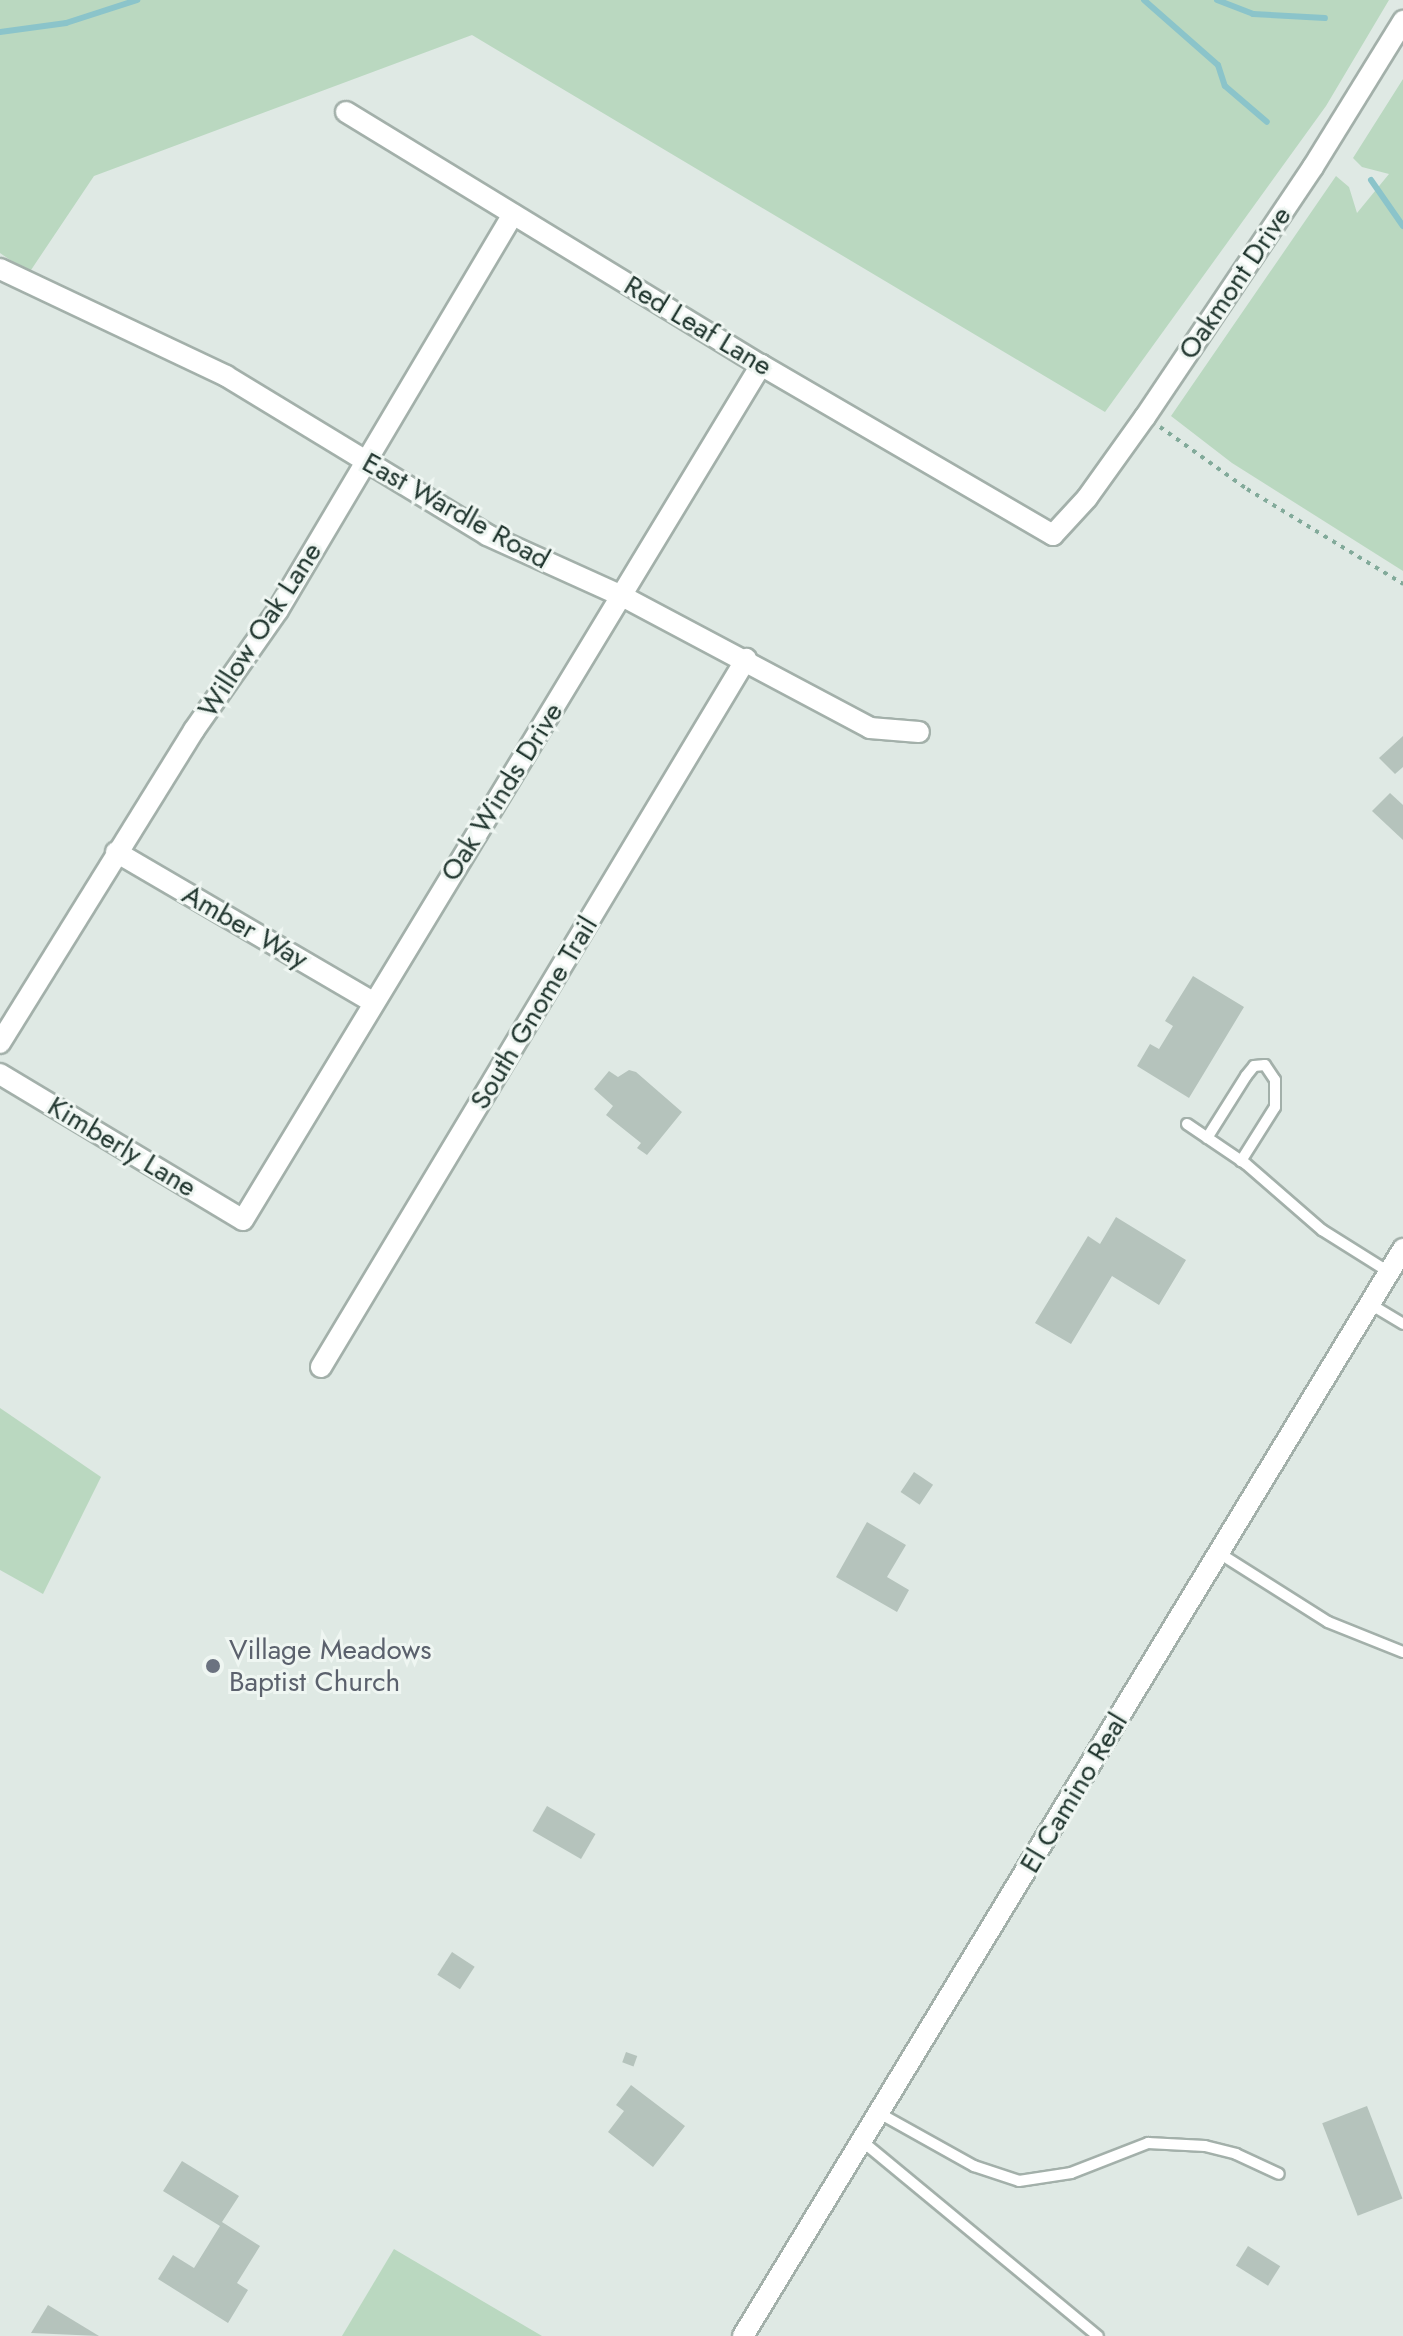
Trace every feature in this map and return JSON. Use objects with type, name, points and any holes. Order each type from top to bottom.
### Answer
[{"type":"street","name":"Oakmont Drive","points":[[1053,535],[1087,498],[1145,417],[1313,167],[1403,21]]},
{"type":"street","name":"Red Leaf Lane","points":[[346,112],[761,365],[1053,535]]},
{"type":"street","name":"Willow Oak Lane","points":[[0,1043],[194,730],[278,610],[513,214]]},
{"type":"street","name":"East Wardle Road","points":[[0,269],[226,376],[487,535],[622,596],[746,659],[870,728],[919,732]]},
{"type":"street","name":"Oak Winds Drive","points":[[243,1220],[761,365]]},
{"type":"street","name":"South Gnome Trail","points":[[321,1367],[746,659]]},
{"type":"street","name":"Amber Way","points":[[116,852],[373,1002]]},
{"type":"street","name":"Kimberly Lane","points":[[0,1074],[243,1220]]},
{"type":"street","name":"El Camino Real","points":[[743,2336],[1403,1249]]},
{"type":"lane","points":[[1207,1138],[1246,1076],[1254,1066],[1265,1065],[1275,1080],[1275,1107],[1241,1161]]},
{"type":"lane","points":[[1187,1124],[1241,1161],[1322,1230],[1389,1272]]},
{"type":"lane","points":[[1370,1304],[1403,1324]]},
{"type":"lane","points":[[1219,1553],[1328,1622],[1403,1652]]},
{"type":"lane","points":[[879,2113],[974,2166],[1019,2181],[1071,2173],[1148,2143],[1205,2146],[1236,2154],[1279,2174]]},
{"type":"lane","points":[[862,2141],[1098,2336]]},
{"type":"path","points":[[1145,417],[1247,489],[1403,584]]},
{"type":"green space","points":[[0,0],[1389,0],[1326,106],[1105,412],[472,35],[94,176],[29,273],[0,253]]},
{"type":"green space","points":[[1403,79],[1403,571],[1232,463],[1171,416],[1336,176],[1349,187],[1357,213],[1389,174],[1362,167],[1353,158]]},
{"type":"green space","points":[[0,1408],[101,1477],[43,1594],[0,1570]]},
{"type":"green space","points":[[394,2249],[542,2336],[342,2336]]},
{"type":"building","points":[[1403,736],[1403,767],[1395,774],[1379,758]]},
{"type":"building","points":[[1390,793],[1403,805],[1403,840],[1372,811]]},
{"type":"building","points":[[1193,976],[1244,1007],[1189,1098],[1137,1066],[1150,1044],[1159,1049],[1173,1026],[1165,1021]]},
{"type":"building","points":[[629,1070],[636,1072],[682,1112],[647,1155],[637,1148],[641,1143],[606,1115],[613,1106],[594,1089],[609,1071],[618,1077]]},
{"type":"building","points":[[1116,1217],[1186,1260],[1159,1305],[1112,1276],[1071,1344],[1035,1323],[1088,1236],[1100,1244]]},
{"type":"building","points":[[914,1472],[933,1485],[920,1505],[901,1492]]},
{"type":"building","points":[[867,1522],[906,1545],[887,1577],[909,1590],[897,1612],[836,1577]]},
{"type":"building","points":[[547,1806],[595,1834],[581,1859],[532,1831]]},
{"type":"building","points":[[452,1952],[475,1967],[460,1989],[437,1975]]},
{"type":"building","points":[[626,2052],[637,2056],[634,2066],[622,2062]]},
{"type":"building","points":[[631,2085],[685,2126],[653,2167],[608,2132],[624,2111],[616,2105]]},
{"type":"building","points":[[1367,2106],[1402,2198],[1358,2216],[1322,2123]]},
{"type":"building","points":[[182,2161],[239,2196],[222,2222],[260,2246],[237,2283],[248,2290],[228,2323],[158,2279],[173,2255],[194,2268],[220,2226],[163,2191]]},
{"type":"building","points":[[1248,2246],[1280,2266],[1268,2286],[1236,2266]]},
{"type":"building","points":[[48,2305],[99,2336],[31,2333]]},
{"type":"waterway","points":[[0,32],[66,23],[137,0]]},
{"type":"waterway","points":[[1144,0],[1218,65],[1225,86],[1267,122]]},
{"type":"waterway","points":[[1217,0],[1253,14],[1325,18]]},
{"type":"waterway","points":[[1371,180],[1403,226]]},
{"type":"place","name":"Village Meadows Baptist Church","points":[[213,1666]]}]
